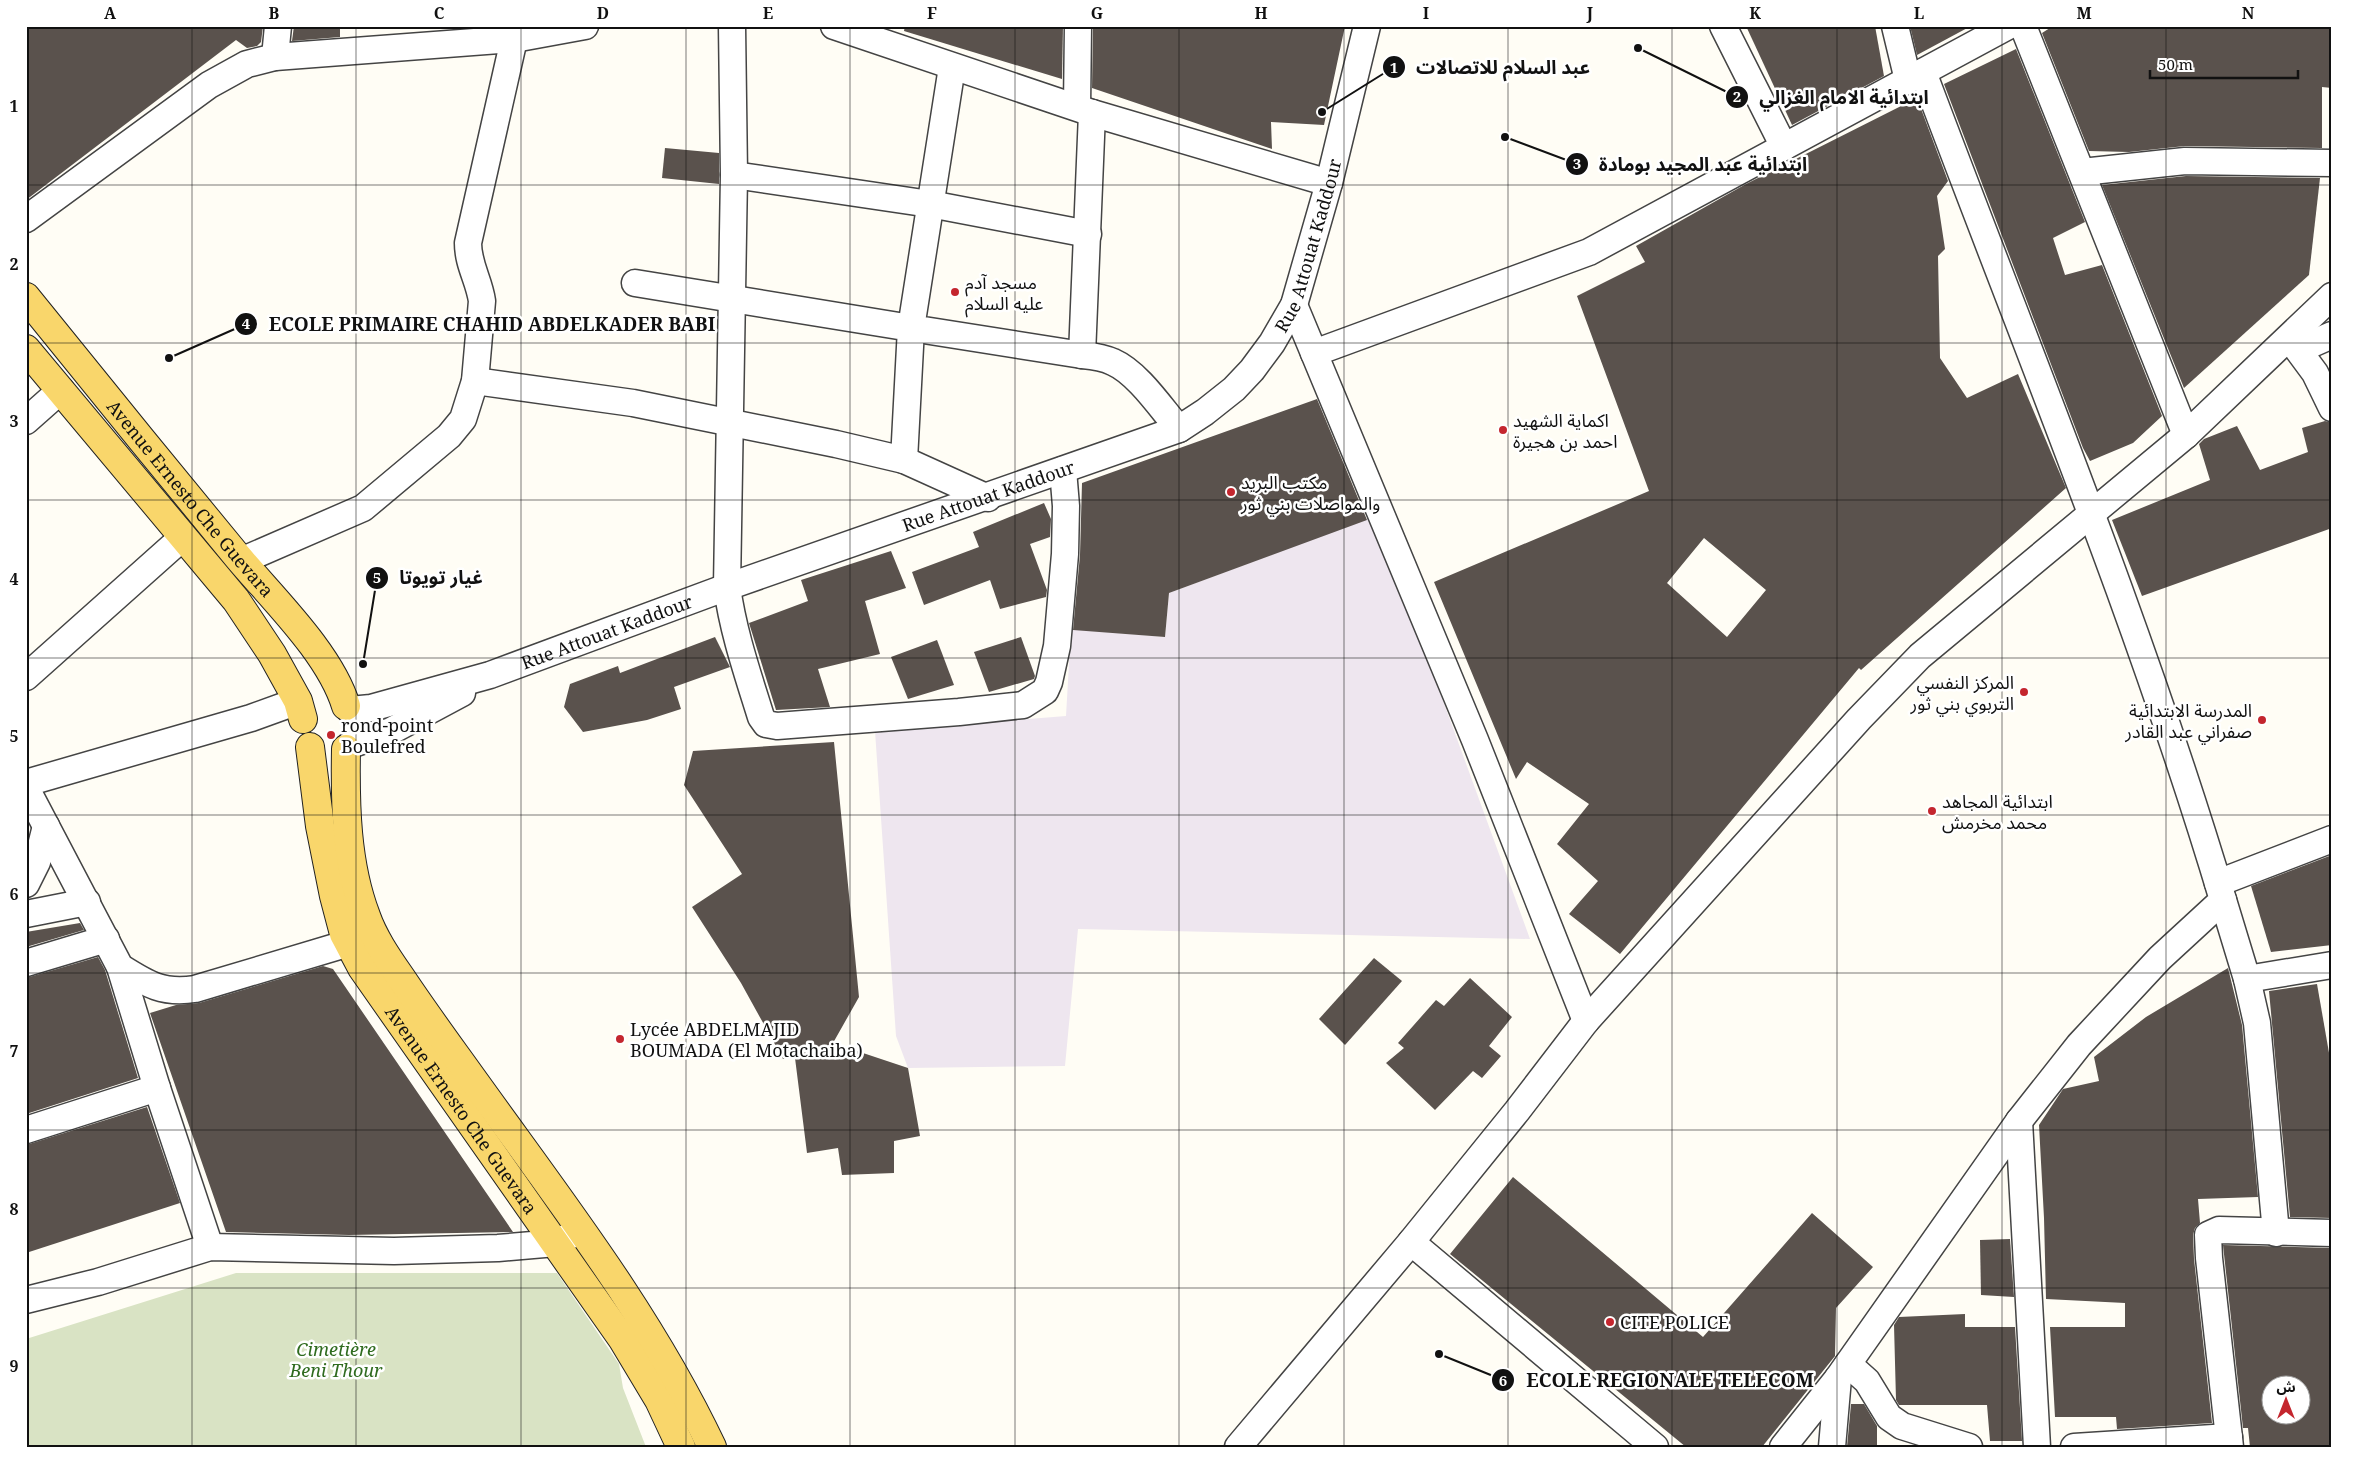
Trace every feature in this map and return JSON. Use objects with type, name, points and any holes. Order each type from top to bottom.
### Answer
[{"type":"main road","name":"Avenue Ernesto Che Guevara","points":[[26,297],[241,560],[304,634],[352,708]]},
{"type":"main road","name":"Avenue Ernesto Che Guevara","points":[[26,349],[253,623],[301,710]]},
{"type":"main road","points":[[324,701],[334,701],[352,708],[356,727],[348,747],[334,754],[325,754],[310,747],[304,739],[302,731],[301,710],[324,701]]},
{"type":"main road","name":"Avenue Ernesto Che Guevara","points":[[310,747],[320,826],[332,888],[342,927],[362,968],[556,1243],[644,1373],[681,1447]]},
{"type":"main road","name":"Avenue Ernesto Che Guevara","points":[[348,747],[345,789],[351,853],[357,884],[369,923],[389,960],[413,996],[582,1230],[641,1318],[675,1372],[712,1447]]},
{"type":"street","points":[[275,57],[278,26]]},
{"type":"street","points":[[26,219],[209,85],[247,64],[275,57],[585,26]]},
{"type":"street","points":[[732,26],[733,300],[727,587],[730,610],[746,670],[766,724],[777,726],[959,712],[1023,705],[1045,691],[1049,682],[1057,646],[1065,544],[1066,506],[1063,470]]},
{"type":"street","points":[[834,26],[1085,110],[1329,183]]},
{"type":"street","points":[[1078,26],[1085,110],[1088,234],[1082,354]]},
{"type":"street","name":"Rue Attouat Kaddour","points":[[352,708],[490,675],[727,587],[988,498],[1179,429],[1205,412],[1234,389],[1252,370],[1272,344],[1294,305],[1329,183],[1367,26]]},
{"type":"street","points":[[1723,26],[1784,147]]},
{"type":"street","points":[[1895,26],[2091,514],[2195,805],[2247,979],[2257,1023],[2276,1233]]},
{"type":"street","points":[[1314,353],[1589,252],[2008,26]]},
{"type":"street","points":[[2024,26],[2186,435]]},
{"type":"street","points":[[241,560],[363,508],[449,436],[463,419],[476,381],[482,301],[480,288],[471,268],[468,243],[529,33]]},
{"type":"street","points":[[904,460],[911,328],[952,67]]},
{"type":"street","points":[[2082,172],[2185,161],[2332,162]]},
{"type":"street","points":[[734,175],[930,204],[1088,234]]},
{"type":"street","points":[[635,283],[1101,358],[1125,369],[1147,391],[1179,429]]},
{"type":"street","points":[[1238,1447],[1411,1242],[1517,1111],[1586,1021],[1826,755],[1920,656],[2292,345],[2332,296]]},
{"type":"street","points":[[1294,305],[1475,740],[1586,1021]]},
{"type":"street","points":[[2292,345],[2332,335]]},
{"type":"street","points":[[2292,345],[2315,373],[2332,408]]},
{"type":"street","points":[[476,381],[632,403],[904,460],[988,498]]},
{"type":"street","points":[[26,421],[61,390]]},
{"type":"street","points":[[26,677],[183,537]]},
{"type":"street","points":[[348,747],[414,720],[490,675]]},
{"type":"street","points":[[26,783],[251,718],[301,710]]},
{"type":"street","points":[[26,788],[113,951],[210,1247]]},
{"type":"street","points":[[26,884],[37,862],[46,826]]},
{"type":"street","points":[[1783,1447],[1843,1371],[2019,1121],[2079,1045],[2221,892],[2332,839]]},
{"type":"street","points":[[26,914],[87,902]]},
{"type":"street","points":[[113,951],[148,985],[177,992],[195,989],[349,943]]},
{"type":"street","points":[[26,963],[113,951]]},
{"type":"street","points":[[2247,979],[2332,965]]},
{"type":"street","points":[[26,1130],[157,1088]]},
{"type":"street","points":[[2019,1121],[2037,1447]]},
{"type":"street","points":[[26,1300],[98,1282],[210,1247],[394,1250],[498,1248],[556,1243],[582,1230]]},
{"type":"street","points":[[2074,1447],[2230,1442],[2207,1240],[2212,1232],[2219,1230],[2332,1233]]},
{"type":"street","points":[[1411,1242],[1655,1447]]},
{"type":"street","points":[[1843,1371],[1875,1392],[1882,1408],[1902,1426],[1955,1445]]},
{"type":"street","points":[[1832,1447],[1843,1371]]},
{"type":"shaded area","points":[[1370,518],[1441,695],[1530,939],[1078,929],[1065,1066],[908,1068],[896,1036],[875,731],[1066,716],[1071,629],[1165,637],[1169,593]]},
{"type":"green space","name":"Cimetière Beni Thour","points":[[236,1273],[557,1273],[619,1364],[623,1388],[646,1447],[26,1447],[26,1339]]},
{"type":"building","points":[[26,26],[263,26],[261,42],[257,46],[247,48],[236,40],[26,200]]},
{"type":"building","points":[[294,26],[340,26],[340,37],[292,41]]},
{"type":"building","points":[[905,26],[1063,26],[1062,79],[904,31]]},
{"type":"building","points":[[1093,26],[1345,26],[1324,125],[1271,122],[1272,149],[1092,88]]},
{"type":"building","points":[[1746,26],[1875,26],[1884,76],[1792,125]]},
{"type":"building","points":[[1910,26],[1971,26],[1917,55]]},
{"type":"building","points":[[2053,26],[2332,26],[2332,88],[2322,87],[2322,148],[2185,146],[2129,152],[2089,151],[2042,33]]},
{"type":"building","points":[[2016,49],[2085,222],[2053,238],[2065,275],[2102,265],[2162,416],[2133,443],[2090,461],[2083,448],[1944,84]]},
{"type":"building","points":[[1917,98],[1948,181],[1937,196],[1945,249],[1938,256],[1940,358],[1967,398],[2018,374],[2066,488],[1861,670],[1859,668],[1620,954],[1569,914],[1598,881],[1557,844],[1589,804],[1527,762],[1516,779],[1434,582],[1649,491],[1577,296],[1645,262],[1636,246],[1746,184]],"holes":[[[1704,538],[1766,590],[1727,637],[1667,583]]]},
{"type":"building","points":[[665,148],[719,153],[719,184],[662,178]]},
{"type":"building","points":[[2186,176],[2320,178],[2309,275],[2184,388],[2102,185]]},
{"type":"building","points":[[1317,399],[1367,520],[1169,593],[1165,637],[1073,630],[1080,555],[1082,483]]},
{"type":"building","points":[[2325,421],[2332,423],[2332,528],[2142,596],[2112,520],[2210,480],[2199,444],[2204,439],[2237,426],[2260,470],[2308,452],[2302,428]]},
{"type":"building","points":[[1044,503],[1051,519],[1050,537],[1030,544],[1047,590],[1046,597],[1000,609],[990,580],[924,605],[912,572],[979,547],[973,532]]},
{"type":"building","points":[[891,551],[906,588],[865,601],[880,654],[818,669],[830,707],[776,710],[749,623],[808,601],[801,580]]},
{"type":"building","points":[[715,637],[730,667],[674,687],[681,709],[647,720],[583,732],[564,707],[570,684],[618,666],[620,673]]},
{"type":"building","points":[[1021,637],[1035,676],[1034,679],[989,692],[974,652]]},
{"type":"building","points":[[937,640],[954,685],[908,699],[891,657]]},
{"type":"building","points":[[834,742],[859,997],[833,1043],[908,1068],[920,1136],[894,1141],[894,1173],[842,1175],[838,1148],[807,1153],[795,1058],[783,1059],[741,983],[692,907],[742,874],[684,785],[693,751]]},
{"type":"building","points":[[2332,855],[2332,945],[2271,952],[2251,886]]},
{"type":"building","points":[[80,923],[84,930],[26,947],[26,932]]},
{"type":"building","points":[[98,957],[105,970],[138,1078],[26,1114],[26,978]]},
{"type":"building","points":[[1374,958],[1402,981],[1345,1045],[1319,1019]]},
{"type":"building","points":[[323,966],[333,969],[513,1232],[349,1235],[226,1232],[150,1013],[176,1005],[199,1003]]},
{"type":"building","points":[[2228,968],[2242,1025],[2258,1197],[2198,1199],[2200,1223],[2195,1228],[2193,1235],[2194,1259],[2212,1423],[2117,1429],[2116,1417],[2055,1417],[2050,1327],[2125,1327],[2125,1303],[2046,1299],[2039,1125],[2063,1089],[2099,1081],[2094,1057],[2146,1017]]},
{"type":"building","points":[[1470,978],[1512,1017],[1489,1046],[1501,1056],[1482,1078],[1473,1071],[1435,1110],[1386,1063],[1404,1048],[1398,1043],[1436,1000],[1444,1006]]},
{"type":"building","points":[[2317,984],[2332,1070],[2332,1218],[2290,1217],[2269,991]]},
{"type":"building","points":[[147,1107],[180,1203],[26,1253],[26,1145]]},
{"type":"building","name":"CITE POLICE","points":[[1513,1177],[1703,1337],[1812,1213],[1873,1267],[1836,1308],[1835,1356],[1762,1447],[1686,1447],[1450,1254]]},
{"type":"building","points":[[2010,1239],[2014,1297],[1981,1295],[1980,1240]]},
{"type":"building","points":[[2223,1245],[2332,1248],[2332,1447],[2250,1447],[2248,1428],[2243,1428]]},
{"type":"building","points":[[1965,1314],[1965,1327],[2015,1327],[2022,1441],[1990,1441],[1987,1405],[1899,1405],[1896,1400],[1894,1325],[1899,1317]]},
{"type":"building","points":[[1851,1404],[1864,1404],[1877,1426],[1877,1447],[1847,1447]]},
{"type":"place","name":"ابتدائية الامام الغزالي","points":[[1638,48]]},
{"type":"place","name":"عبد السلام للاتصالات","points":[[1322,112]]},
{"type":"place","name":"ابتدائية عبد المجيد بومادة","points":[[1505,137]]},
{"type":"place","name":"مسجد آدم عليه السلام","points":[[955,292]]},
{"type":"place","name":"ECOLE PRIMAIRE CHAHID ABDELKADER BABI","points":[[169,358]]},
{"type":"place","name":"اكماية الشهيد احمد بن هجيرة","points":[[1503,430]]},
{"type":"place","name":"مكتب البريد والمواصلات بني ثور","points":[[1231,492]]},
{"type":"place","name":"غيار تويوتا","points":[[363,664]]},
{"type":"place","name":"المركز النفسي التربوي بني ثور","points":[[2024,692]]},
{"type":"place","name":"المدرسة الابتدائية صفراني عبد القادر","points":[[2262,720]]},
{"type":"place","name":"rond-point Boulefred","points":[[331,735]]},
{"type":"place","name":"ابتدائية المجاهد محمد مخرمش","points":[[1932,811]]},
{"type":"place","name":"Lycée ABDELMAJID BOUMADA (El Motachaiba)","points":[[620,1039]]},
{"type":"place","name":"CITE POLICE","points":[[1610,1322]]},
{"type":"place","name":"ECOLE REGIONALE TELECOM","points":[[1439,1354]]}]
